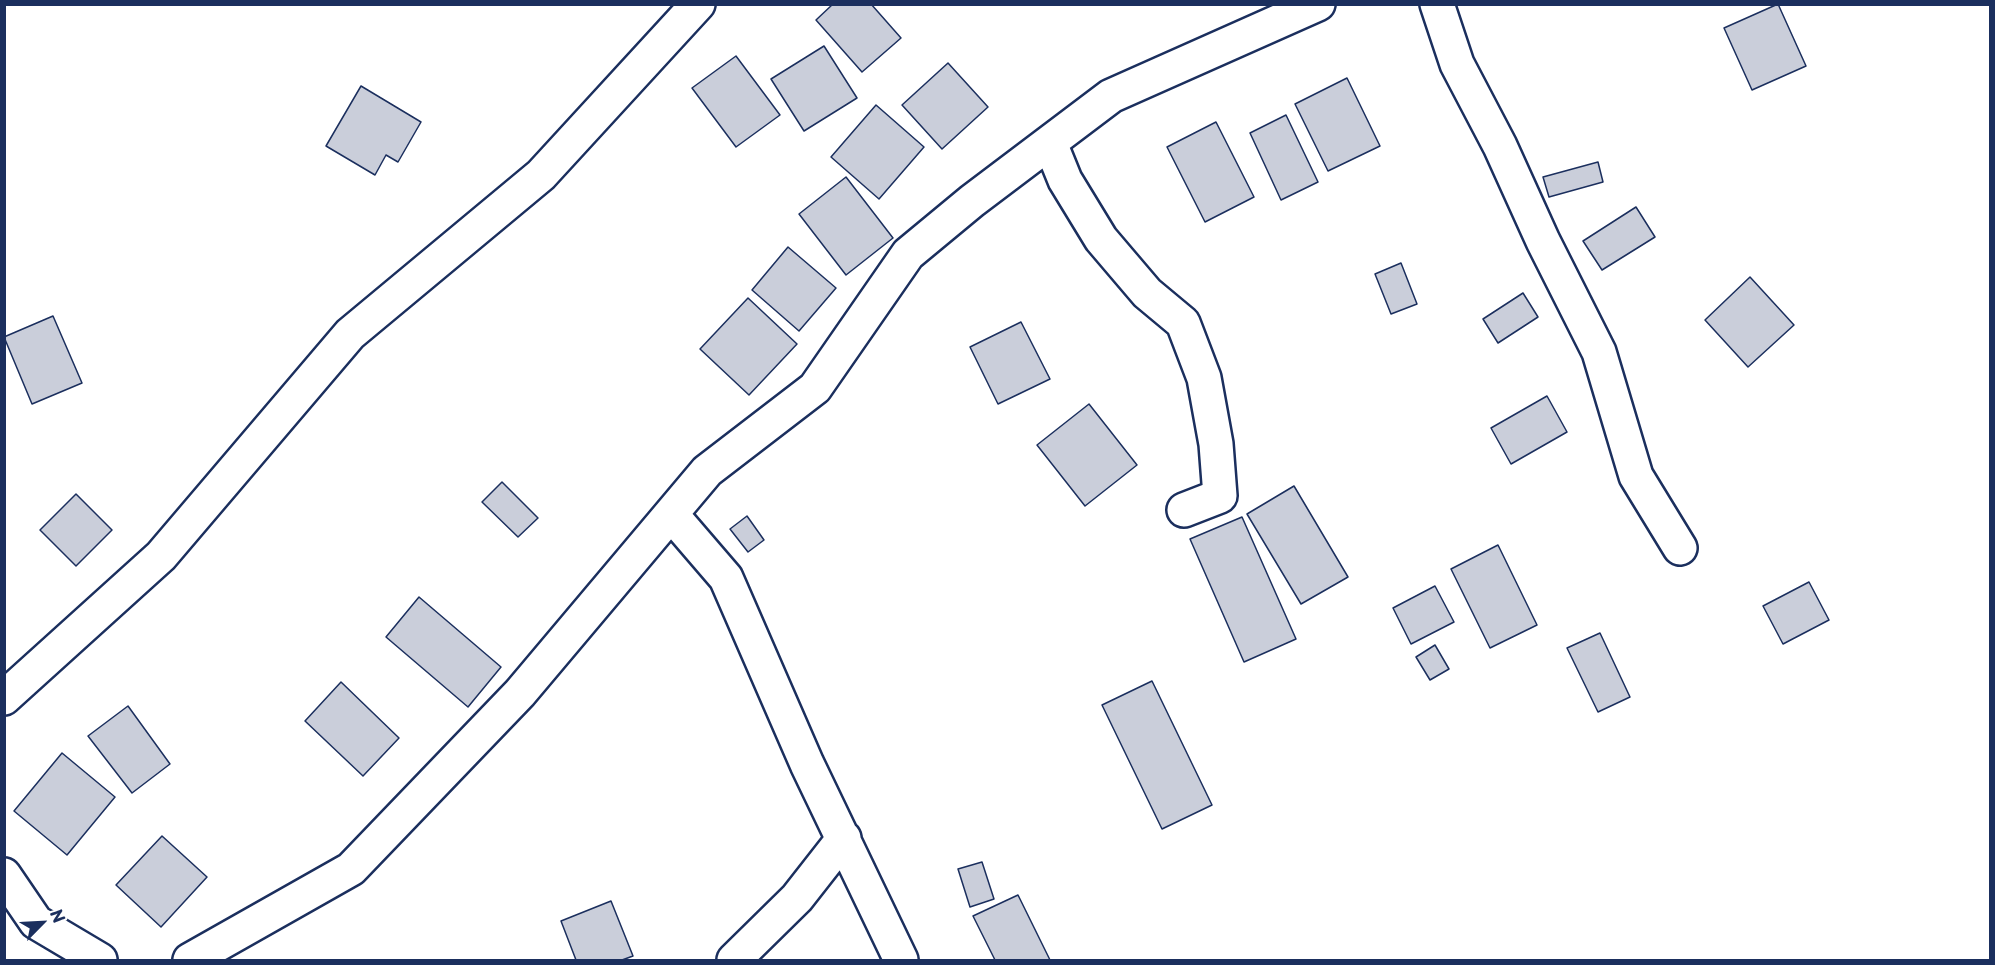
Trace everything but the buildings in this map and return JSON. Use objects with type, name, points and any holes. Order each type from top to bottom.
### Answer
[{"type":"street","points":[[4,698],[161,556],[350,334],[541,175],[698,4]]},
{"type":"street","points":[[190,960],[351,869],[520,693],[708,471],[815,388],[908,254],[972,201],[1111,96],[1318,4]]},
{"type":"street","points":[[1437,4],[1457,64],[1500,146],[1543,241],[1599,352],[1636,476],[1680,548]]},
{"type":"street","points":[[1050,143],[1065,180],[1101,239],[1147,293],[1183,324],[1204,378],[1216,444],[1220,496],[1184,510]]},
{"type":"street","points":[[671,514],[726,578],[807,764],[901,960]]},
{"type":"street","points":[[734,960],[797,898],[844,838]]},
{"type":"street","points":[[4,875],[36,922],[100,960]]}]
